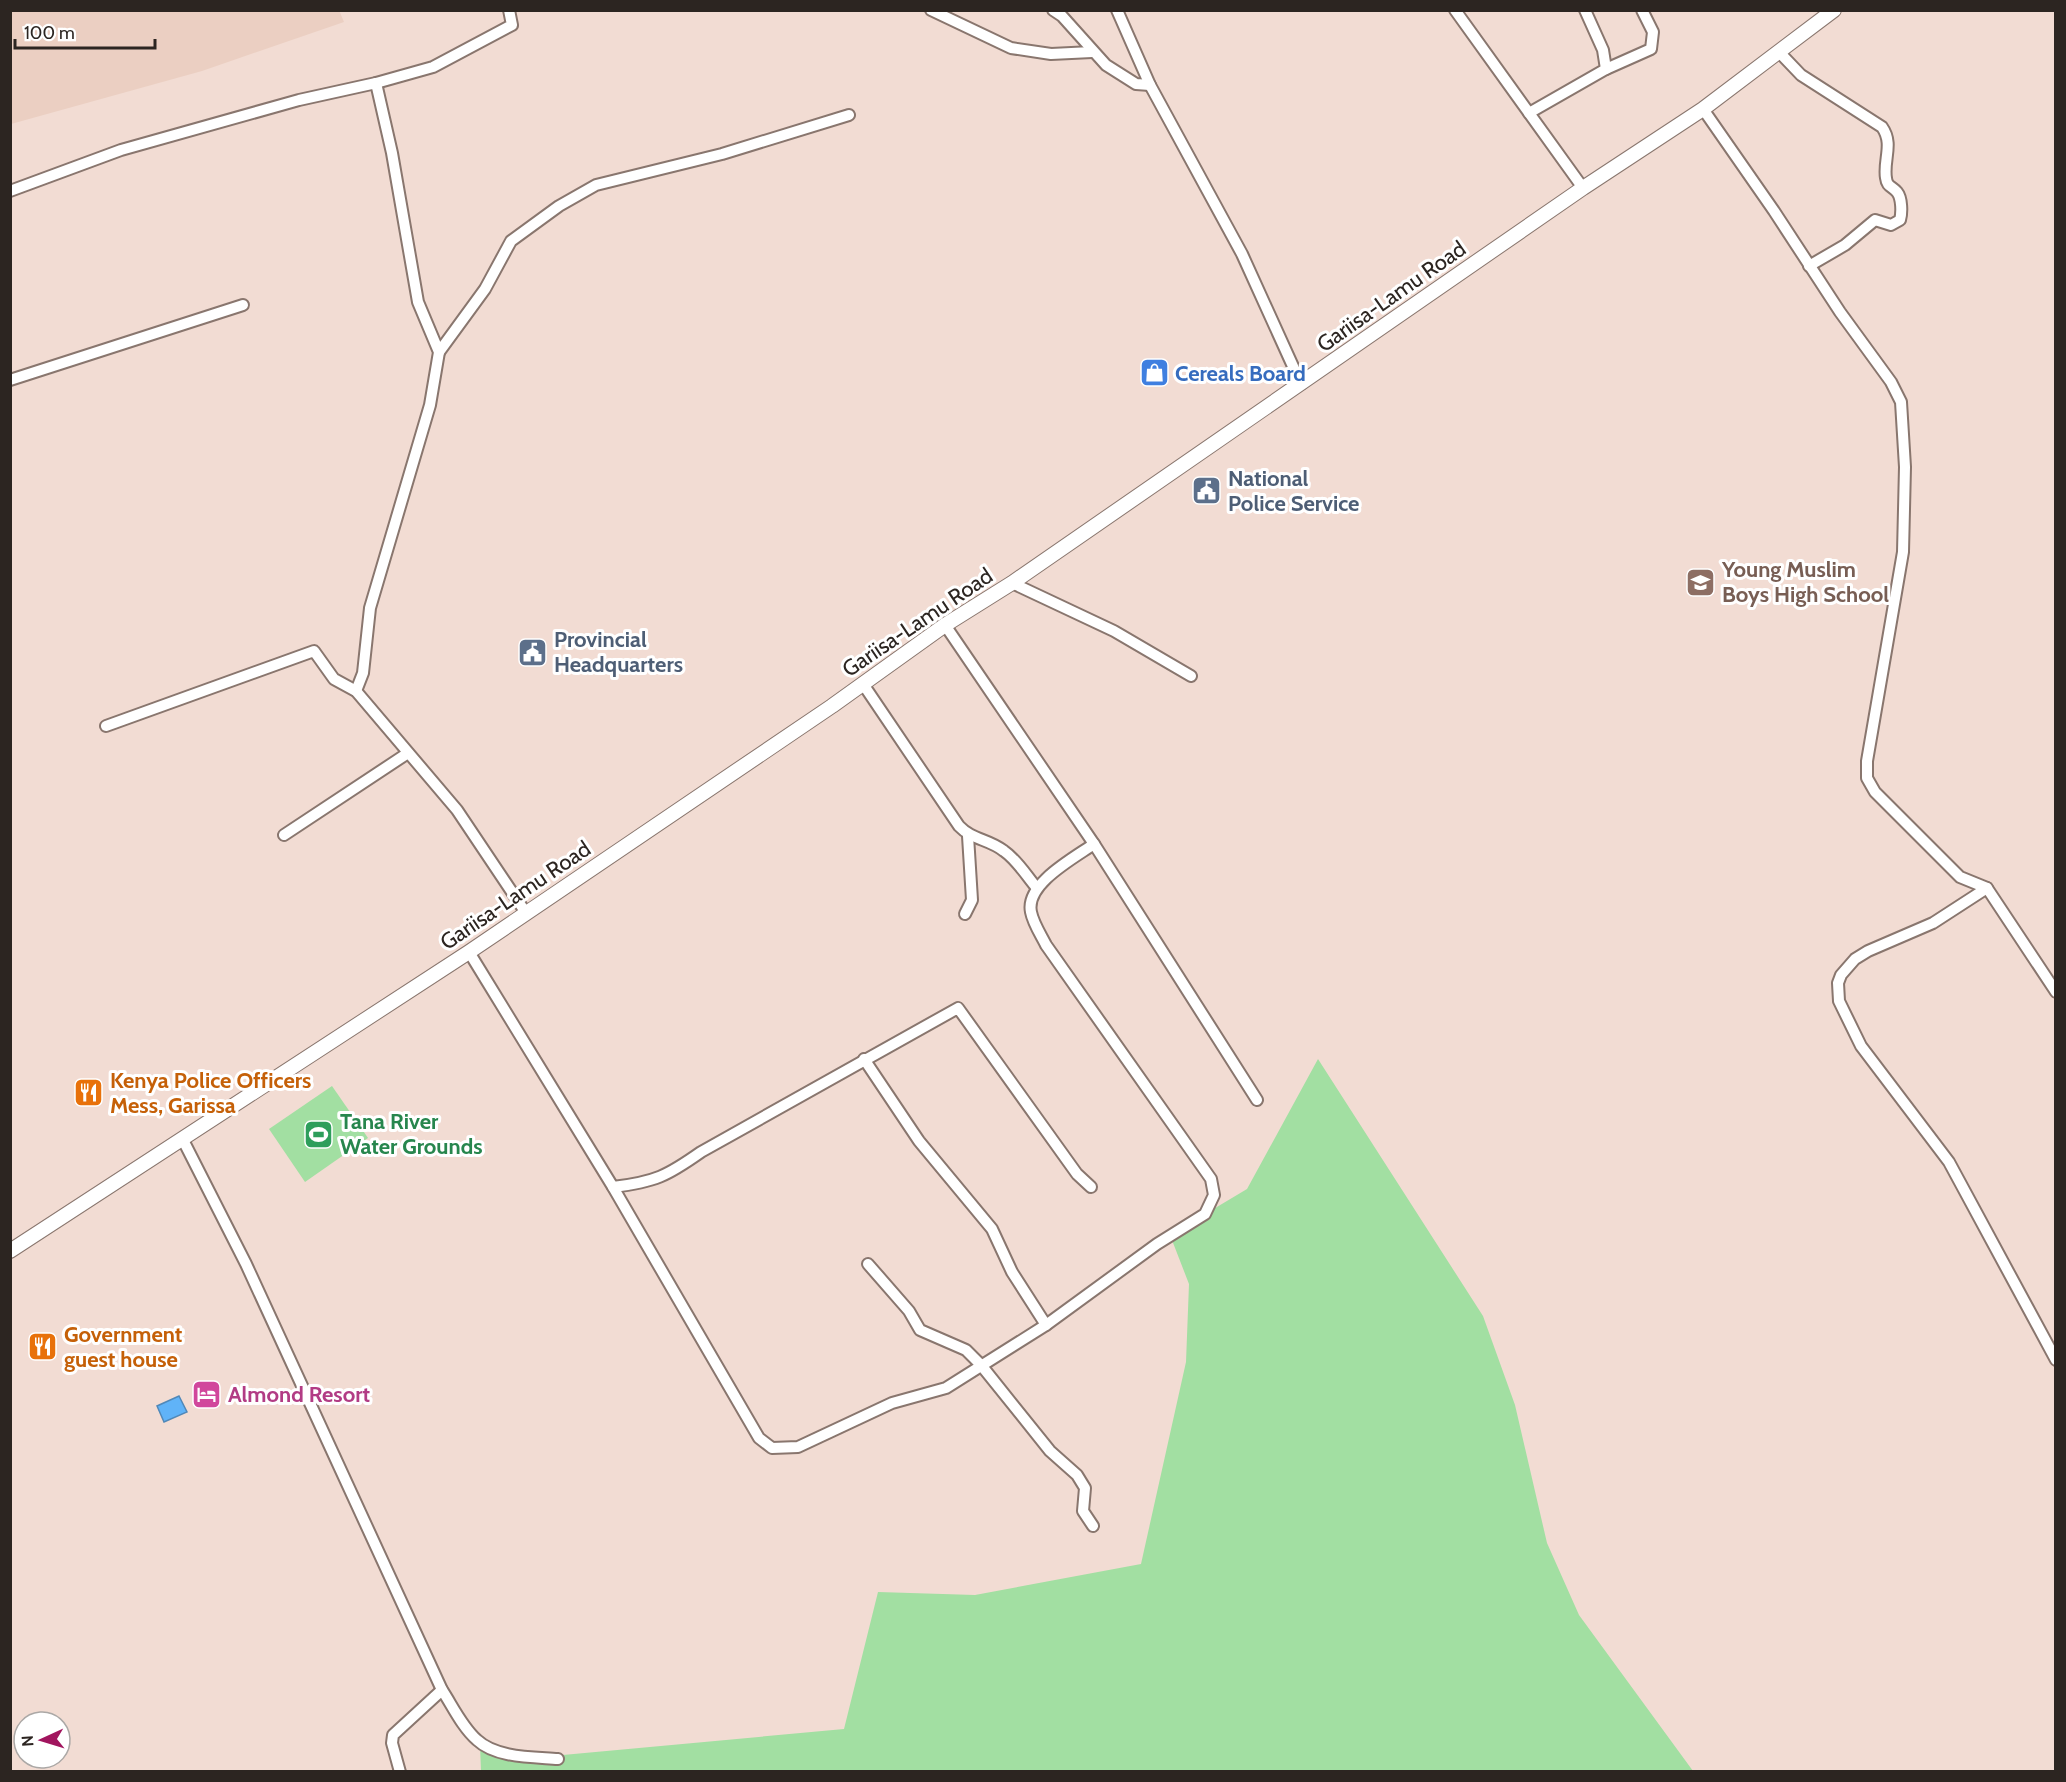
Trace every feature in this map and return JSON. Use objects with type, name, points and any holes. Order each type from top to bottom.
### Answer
[{"type":"street","points":[[10,191],[122,150],[299,100],[376,83],[433,67],[512,25],[509,10]]},
{"type":"street","points":[[931,10],[1011,48],[1052,54],[1092,52]]},
{"type":"street","points":[[1053,10],[1062,16],[1106,65],[1136,84],[1150,85]]},
{"type":"street","points":[[1117,10],[1150,85],[1242,254],[1300,384]]},
{"type":"street","points":[[1455,10],[1583,188]]},
{"type":"street","points":[[1584,10],[1603,50],[1606,69]]},
{"type":"street","points":[[1529,113],[1606,69],[1651,49],[1653,32],[1642,10]]},
{"type":"street","name":"Gariisa-Lamu Road","points":[[10,1251],[469,952],[863,684],[945,625],[1012,583],[1583,188],[1703,109],[1834,10]]},
{"type":"street","points":[[1780,53],[1801,75],[1882,126],[1889,150],[1885,174],[1887,184],[1898,193],[1900,206],[1900,220],[1889,225],[1875,220],[1845,245],[1809,266]]},
{"type":"street","points":[[376,83],[392,153],[418,302],[439,352]]},
{"type":"street","points":[[1703,109],[1896,390],[1902,408],[1903,552],[1866,761],[1867,778],[1875,792],[1960,877],[1987,888],[2055,992]]},
{"type":"street","points":[[356,691],[363,674],[369,608],[430,405],[439,352],[485,289],[511,242],[559,206],[596,185],[722,154],[849,115]]},
{"type":"street","points":[[10,380],[243,305]]},
{"type":"street","points":[[1012,583],[1114,631],[1191,676]]},
{"type":"street","points":[[945,625],[1094,844],[1257,1100]]},
{"type":"street","points":[[106,726],[315,651],[334,679],[356,691],[457,810],[526,913]]},
{"type":"street","points":[[863,684],[968,836],[972,900],[965,914]]},
{"type":"street","points":[[284,835],[408,753]]},
{"type":"street","points":[[968,836],[992,843],[1005,851],[1036,887]]},
{"type":"street","points":[[469,952],[613,1187],[759,1438],[772,1448],[798,1448],[892,1404],[946,1388],[1046,1325],[1157,1244],[1205,1214],[1214,1195],[1211,1179],[1046,945],[1031,912],[1030,899],[1036,887],[1094,844]]},
{"type":"street","points":[[1987,888],[1933,923],[1855,959],[1841,975],[1838,984],[1839,1001],[1861,1046],[1950,1162],[2055,1360]]},
{"type":"street","points":[[613,1187],[645,1183],[666,1176],[701,1152],[958,1008],[1077,1174],[1091,1187]]},
{"type":"street","points":[[864,1059],[920,1141],[992,1229],[1011,1272],[1046,1325]]},
{"type":"street","points":[[183,1140],[246,1264],[442,1690],[477,1740],[488,1747],[505,1752],[558,1759]]},
{"type":"street","points":[[868,1264],[909,1311],[920,1330],[966,1350],[981,1365],[1050,1451],[1077,1475],[1085,1488],[1083,1511],[1093,1526]]},
{"type":"street","points":[[400,1772],[392,1743],[393,1735],[442,1690]]},
{"type":"shaded area","points":[[339,10],[344,22],[202,71],[11,124],[11,11]]},
{"type":"green space","points":[[1318,1059],[1483,1316],[1515,1405],[1547,1543],[1579,1615],[1693,1771],[481,1772],[480,1744],[552,1756],[844,1729],[878,1592],[975,1595],[1141,1564],[1186,1362],[1189,1284],[1170,1235],[1247,1189]]},
{"type":"green space","name":"Tana River Water Grounds","points":[[332,1086],[368,1138],[305,1182],[269,1129]]},
{"type":"water","points":[[179,1396],[187,1412],[164,1422],[157,1406]]},
{"type":"place","name":"Cereals Board","points":[[1154,373]]},
{"type":"place","name":"National Police Service","points":[[1207,491]]},
{"type":"place","name":"Young Muslim Boys High School","points":[[1701,582]]},
{"type":"place","name":"Provincial Headquarters","points":[[533,652]]},
{"type":"place","name":"Kenya Police Officers Mess, Garissa","points":[[89,1093]]},
{"type":"place","name":"Tana River Water Grounds","points":[[319,1134]]},
{"type":"place","name":"Government guest house","points":[[43,1347]]},
{"type":"place","name":"Almond Resort","points":[[207,1394]]}]
